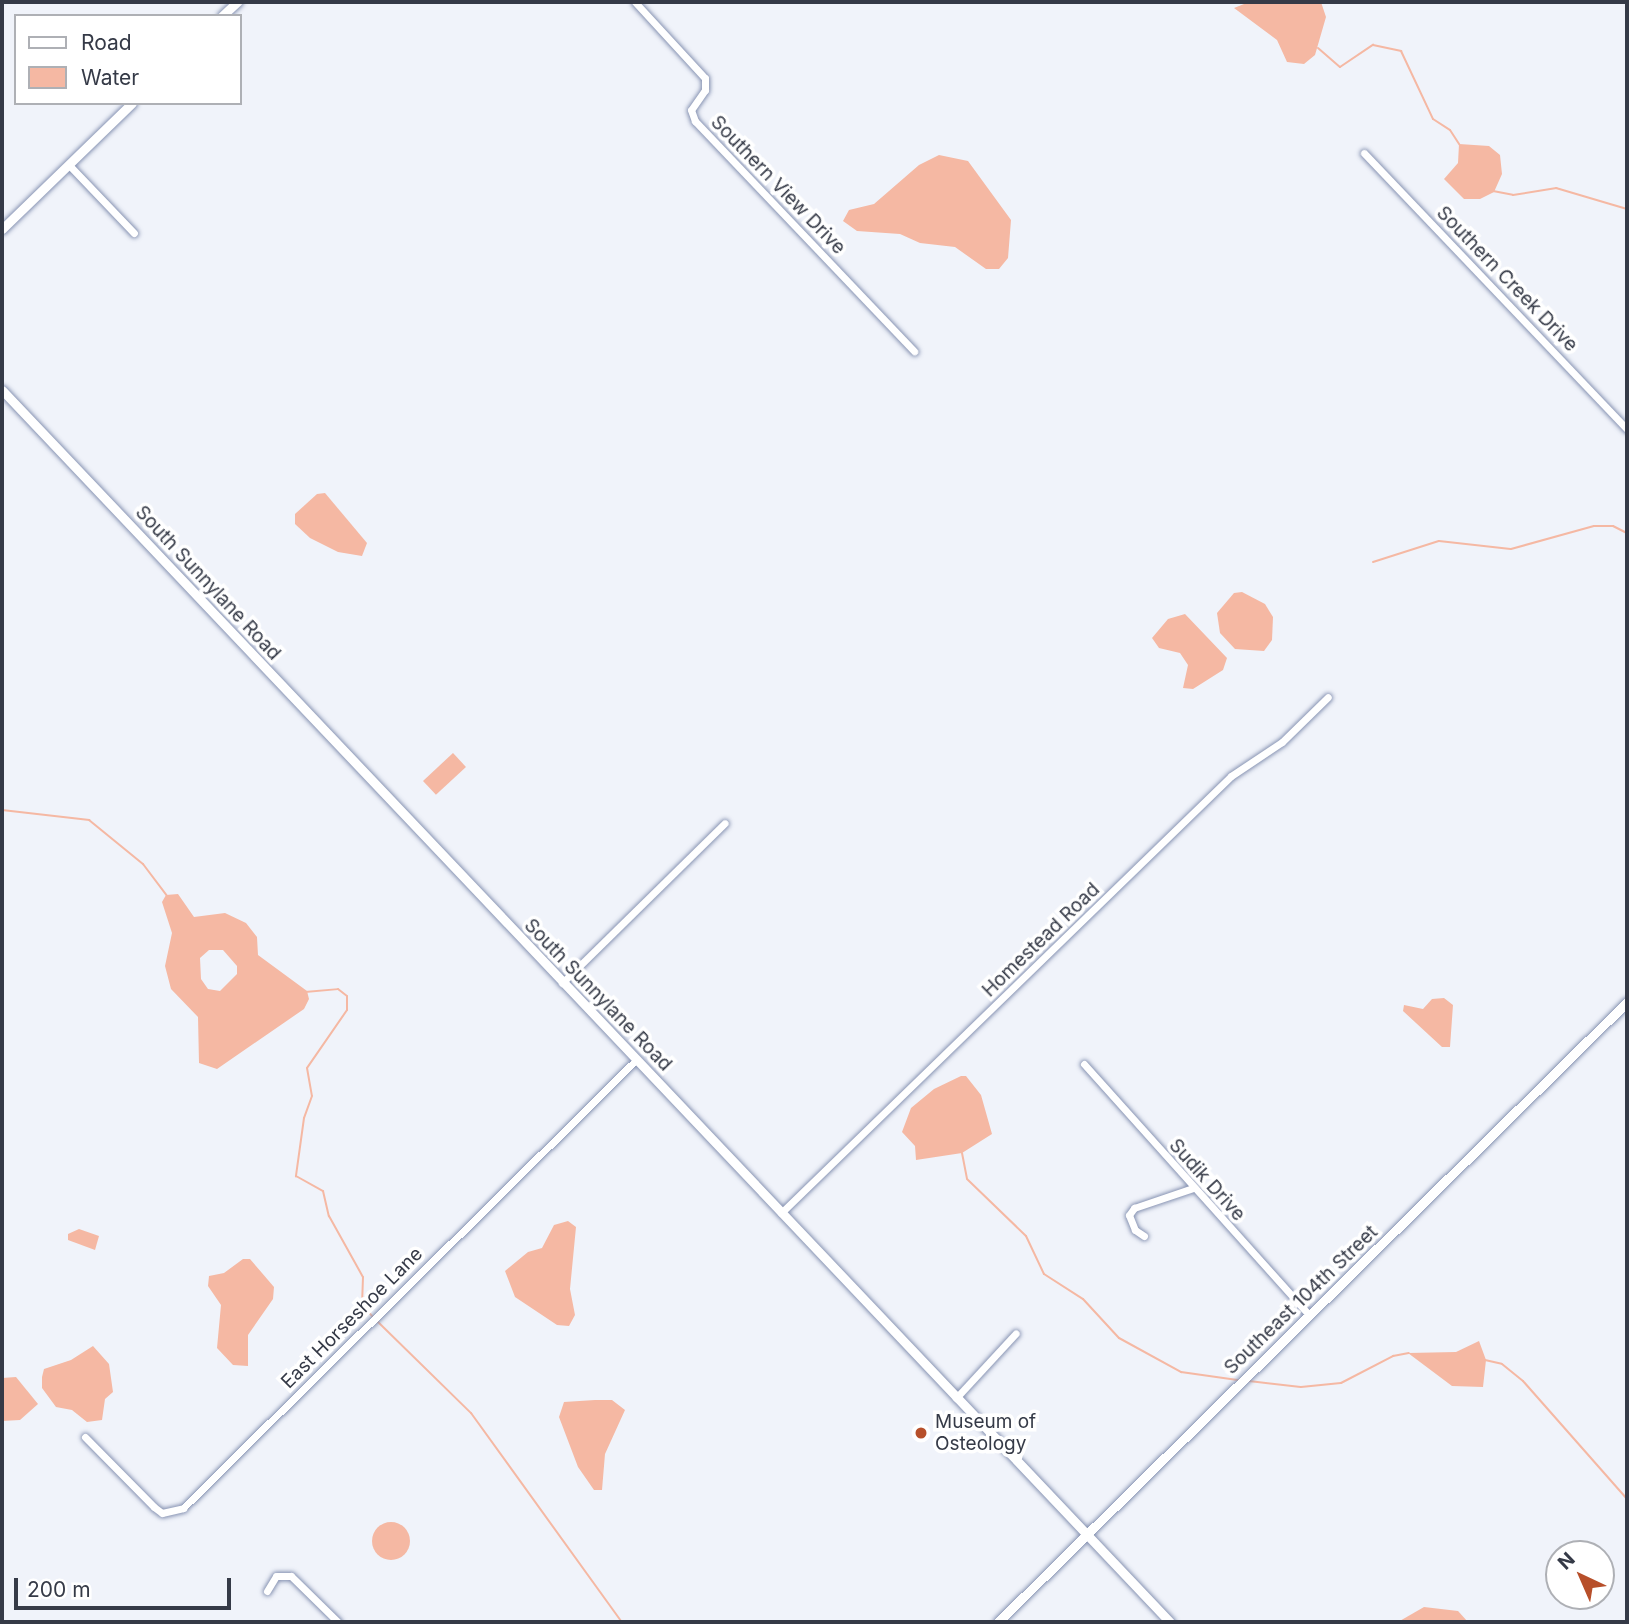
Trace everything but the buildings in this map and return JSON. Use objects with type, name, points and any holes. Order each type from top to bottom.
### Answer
[{"type":"street","points":[[224,14],[237,2]]},
{"type":"street","name":"Southern View Drive","points":[[635,2],[705,78],[705,90],[691,110],[695,121],[914,351]]},
{"type":"street","points":[[2,229],[130,105]]},
{"type":"street","name":"Southern Creek Drive","points":[[1364,153],[1627,429]]},
{"type":"street","points":[[69,164],[134,233]]},
{"type":"street","name":"South Sunnylane Road","points":[[2,390],[1170,1622]]},
{"type":"street","name":"Homestead Road","points":[[781,1213],[1231,776],[1282,742],[1328,697]]},
{"type":"street","points":[[562,983],[725,822]]},
{"type":"street","name":"Southeast 104th Street","points":[[998,1622],[1627,1002]]},
{"type":"street","name":"East Horseshoe Lane","points":[[85,1437],[158,1510],[173,1513],[183,1508],[636,1060]]},
{"type":"street","name":"Sudik Drive","points":[[1084,1064],[1310,1316]]},
{"type":"street","points":[[1143,1236],[1135,1230],[1129,1214],[1134,1208],[1194,1188]]},
{"type":"street","points":[[956,1398],[1016,1333]]},
{"type":"street","points":[[267,1591],[276,1576],[291,1576],[338,1622]]},
{"type":"water","points":[[1249,2],[1321,2],[1326,17],[1315,55],[1304,64],[1287,62],[1277,40],[1234,8]]},
{"type":"water","points":[[1459,144],[1489,146],[1500,155],[1502,174],[1494,192],[1480,199],[1464,199],[1444,179],[1458,163]]},
{"type":"water","points":[[939,155],[968,161],[1011,220],[1008,258],[999,269],[986,269],[955,247],[920,243],[900,234],[857,231],[843,221],[849,210],[874,204],[919,165]]},
{"type":"water","points":[[325,493],[367,543],[362,556],[338,552],[310,538],[295,524],[295,514],[317,494]]},
{"type":"water","points":[[1242,592],[1265,604],[1273,617],[1272,640],[1264,651],[1235,649],[1220,633],[1217,613],[1234,593]]},
{"type":"water","points":[[1185,614],[1227,658],[1223,670],[1193,689],[1183,688],[1188,665],[1180,653],[1159,648],[1152,638],[1168,619]]},
{"type":"water","points":[[453,753],[466,767],[436,795],[423,781]]},
{"type":"water","points":[[178,894],[194,917],[225,913],[246,923],[257,937],[258,955],[307,991],[309,999],[304,1009],[217,1069],[199,1063],[198,1017],[171,989],[165,966],[172,933],[162,902],[166,895]],"holes":[[[209,950],[223,950],[237,966],[237,974],[220,991],[208,989],[201,979],[200,958]]]},
{"type":"water","points":[[1444,998],[1453,1005],[1450,1047],[1442,1047],[1403,1011],[1404,1005],[1423,1009],[1432,999]]},
{"type":"water","points":[[966,1076],[981,1095],[992,1134],[962,1153],[916,1160],[915,1146],[902,1132],[911,1108],[934,1089]]},
{"type":"water","points":[[568,1221],[576,1227],[570,1289],[575,1315],[569,1326],[557,1325],[515,1297],[505,1271],[528,1252],[542,1248],[554,1225]]},
{"type":"water","points":[[79,1229],[99,1236],[95,1250],[68,1240],[68,1234]]},
{"type":"water","points":[[243,1259],[250,1259],[274,1287],[273,1299],[248,1335],[248,1366],[233,1365],[217,1348],[221,1305],[208,1286],[209,1276],[224,1273]]},
{"type":"water","points":[[1479,1341],[1486,1360],[1483,1387],[1452,1386],[1408,1353],[1456,1352]]},
{"type":"water","points":[[93,1346],[109,1364],[113,1392],[105,1399],[102,1420],[87,1422],[72,1410],[56,1407],[42,1388],[42,1377],[44,1369],[71,1360]]},
{"type":"water","points":[[16,1377],[38,1404],[20,1420],[2,1421],[2,1378]]},
{"type":"water","points":[[612,1400],[625,1410],[605,1454],[602,1490],[594,1490],[578,1467],[559,1417],[564,1402]]},
{"type":"water","points":[[391,1522],[404,1528],[410,1541],[404,1554],[391,1560],[378,1554],[372,1541],[378,1528]]},
{"type":"water","points":[[1424,1607],[1458,1611],[1468,1622],[1398,1622]]},
{"type":"waterway","points":[[1318,48],[1340,67],[1373,45],[1401,51],[1433,119],[1450,130],[1459,144]]},
{"type":"waterway","points":[[1493,191],[1513,195],[1556,188],[1627,209]]},
{"type":"waterway","points":[[1373,562],[1439,541],[1511,549],[1594,526],[1613,526],[1627,533]]},
{"type":"waterway","points":[[2,810],[89,820],[143,864],[166,895]]},
{"type":"waterway","points":[[305,992],[338,989],[347,996],[347,1010],[307,1068],[312,1096],[304,1118],[296,1176],[323,1191],[329,1216],[363,1277],[362,1304],[373,1317]]},
{"type":"waterway","points":[[962,1153],[967,1179],[1026,1236],[1044,1274],[1083,1299],[1119,1338],[1181,1372],[1237,1380]]},
{"type":"waterway","points":[[377,1321],[471,1413],[622,1622]]},
{"type":"waterway","points":[[1249,1381],[1301,1387],[1341,1383],[1393,1356],[1409,1353]]},
{"type":"waterway","points":[[1485,1360],[1502,1364],[1523,1381],[1627,1499]]},
{"type":"place","name":"Museum of Osteology","points":[[921,1433]]}]
